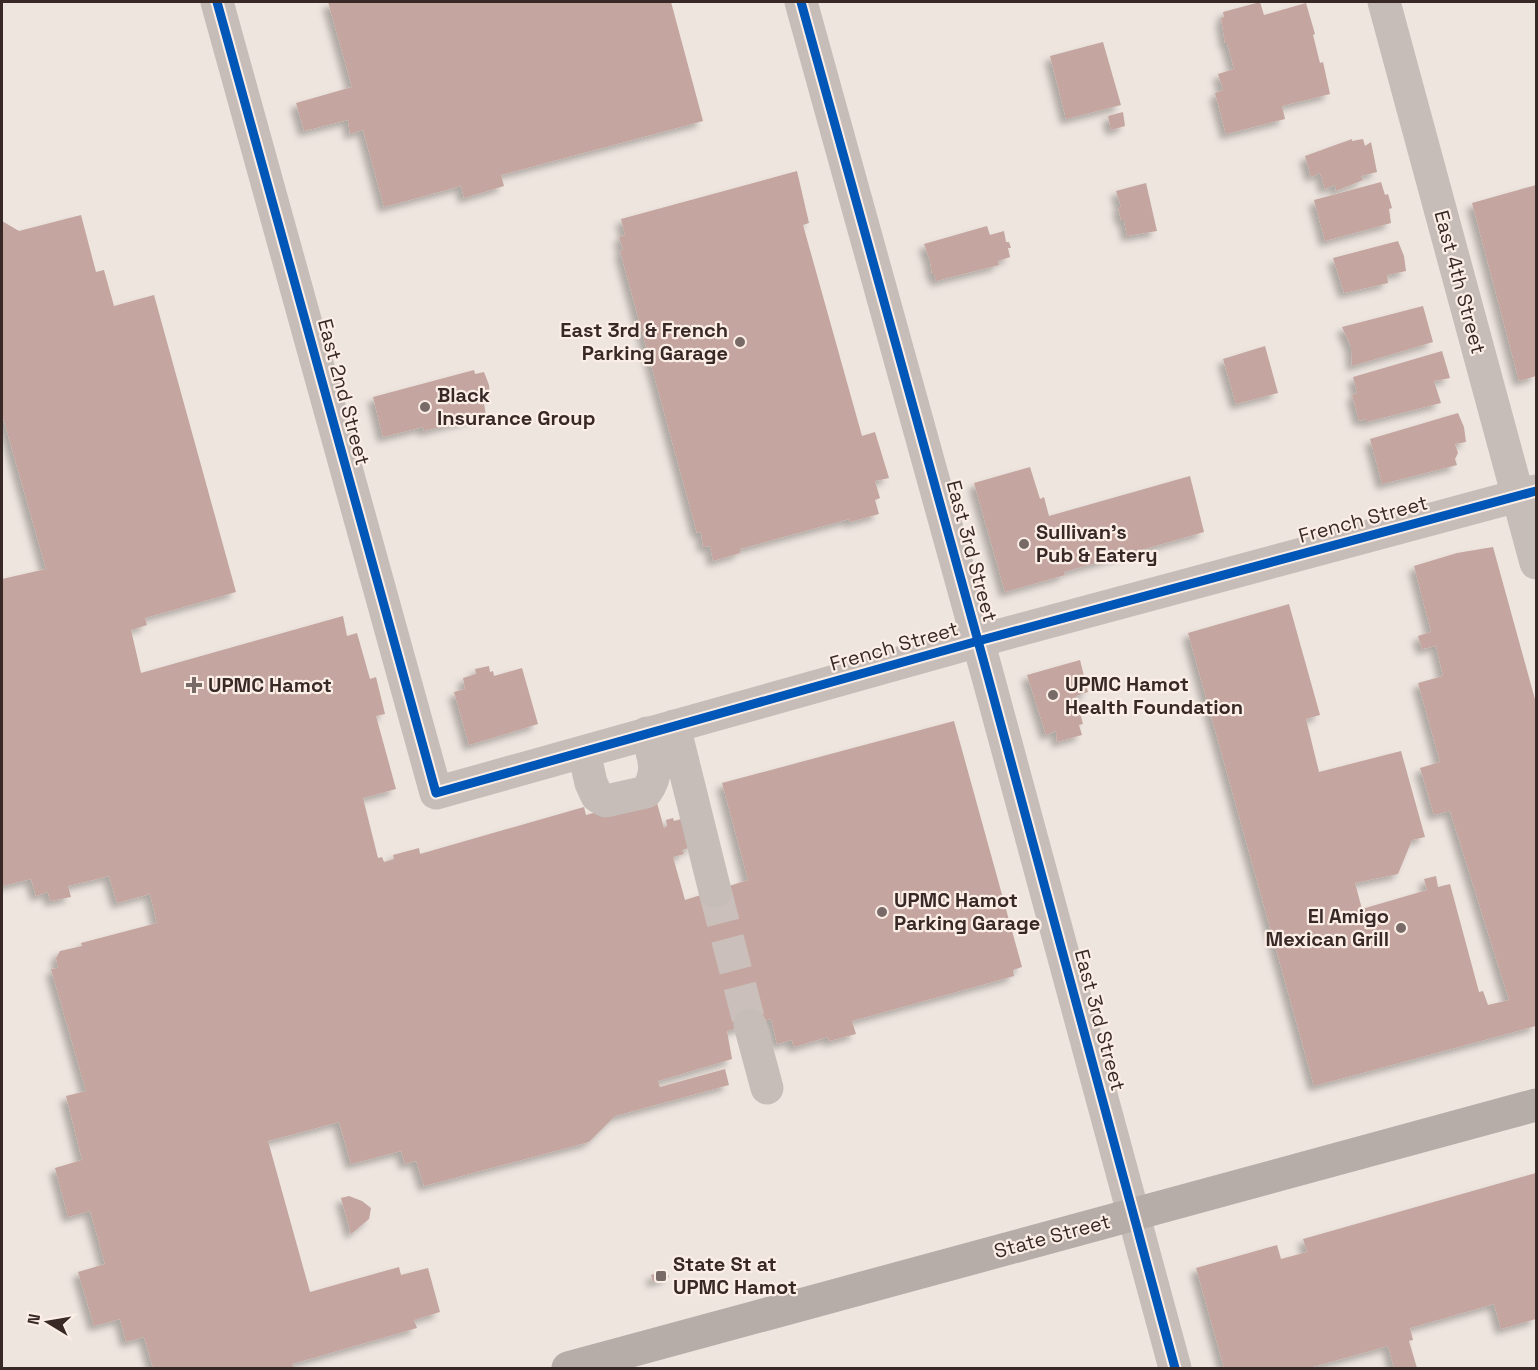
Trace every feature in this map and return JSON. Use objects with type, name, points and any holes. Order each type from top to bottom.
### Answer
[{"type":"main road","name":"State Street","points":[[584,1366],[1536,1105]]},
{"type":"street","name":"East 2nd Street","points":[[217,2],[436,793]]},
{"type":"street","name":"East 3rd Street","points":[[801,2],[978,641],[1175,1368]]},
{"type":"street","name":"East 4th Street","points":[[1384,2],[1528,493],[1536,563]]},
{"type":"street","name":"French Street","points":[[436,793],[978,641],[1528,493]]},
{"type":"street","points":[[584,752],[591,783],[597,796],[606,801],[645,792],[654,780],[660,730]]},
{"type":"street","points":[[660,730],[715,891]]},
{"type":"street","points":[[750,1025],[767,1088]]},
{"type":"building","points":[[328,2],[671,2],[703,121],[501,175],[504,186],[464,198],[461,186],[384,207],[363,130],[350,134],[348,120],[304,131],[296,103],[352,87]]},
{"type":"building","points":[[1260,2],[1264,15],[1306,3],[1330,94],[1282,106],[1285,119],[1226,134],[1215,93],[1223,90],[1218,74],[1234,69],[1227,43],[1225,43],[1221,18],[1224,17],[1223,12]]},
{"type":"building","points":[[1103,42],[1121,105],[1066,119],[1050,56]]},
{"type":"building","points":[[1123,112],[1125,126],[1111,130],[1108,116]]},
{"type":"building","points":[[1352,139],[1352,141],[1363,139],[1365,146],[1371,142],[1377,172],[1361,176],[1363,180],[1336,191],[1335,185],[1325,189],[1320,173],[1311,177],[1305,156]]},
{"type":"building","name":"East 3rd & French Parking Garage","points":[[797,171],[809,223],[803,225],[862,436],[875,432],[889,478],[875,481],[880,498],[875,500],[879,514],[850,522],[849,519],[740,549],[740,553],[713,561],[710,546],[703,547],[701,532],[697,533],[620,251],[623,250],[619,237],[625,235],[621,219]]},
{"type":"building","points":[[1381,182],[1392,208],[1389,209],[1391,223],[1325,241],[1314,200]]},
{"type":"building","points":[[1146,183],[1157,231],[1127,236],[1124,220],[1121,220],[1118,207],[1121,207],[1116,191]]},
{"type":"building","points":[[1536,185],[1536,376],[1519,381],[1472,203]]},
{"type":"building","points":[[81,215],[96,272],[104,270],[114,306],[154,295],[236,592],[145,618],[147,625],[131,630],[141,673],[343,616],[347,636],[357,633],[370,679],[376,677],[385,714],[376,716],[396,789],[363,798],[378,858],[382,857],[384,862],[394,859],[393,855],[419,848],[420,854],[584,807],[586,815],[655,796],[664,828],[667,826],[666,820],[673,818],[674,821],[685,818],[693,847],[682,850],[684,854],[673,857],[685,900],[748,880],[722,783],[954,721],[1022,967],[1013,970],[1014,976],[852,1021],[856,1034],[829,1041],[828,1037],[794,1047],[792,1040],[777,1044],[771,1019],[727,1031],[732,1059],[658,1081],[660,1087],[725,1069],[729,1085],[615,1116],[589,1142],[424,1186],[416,1161],[405,1164],[401,1151],[351,1164],[339,1122],[268,1141],[310,1292],[399,1267],[401,1275],[428,1268],[440,1312],[414,1320],[417,1328],[292,1364],[294,1368],[153,1368],[144,1337],[126,1342],[120,1319],[94,1326],[78,1272],[105,1264],[90,1211],[68,1217],[55,1168],[82,1160],[66,1096],[86,1091],[51,969],[58,968],[56,958],[60,951],[82,946],[81,943],[157,923],[150,894],[117,903],[109,876],[68,886],[71,897],[50,901],[48,892],[36,896],[31,879],[2,886],[2,579],[46,569],[2,414],[2,221],[19,231]]},
{"type":"building","points":[[987,226],[990,235],[1004,231],[1006,242],[1009,242],[1011,248],[1008,248],[1010,257],[998,261],[999,265],[936,281],[924,244]]},
{"type":"building","points":[[1398,241],[1404,256],[1406,271],[1387,275],[1388,283],[1344,293],[1333,258]]},
{"type":"building","points":[[1423,306],[1433,342],[1352,366],[1351,347],[1342,327]]},
{"type":"building","points":[[1265,346],[1278,393],[1236,404],[1223,359]]},
{"type":"building","points":[[1442,351],[1450,378],[1434,381],[1441,403],[1366,422],[1366,419],[1359,421],[1352,395],[1357,393],[1353,377]]},
{"type":"building","points":[[474,370],[475,374],[484,372],[489,385],[490,396],[483,398],[486,415],[424,431],[423,427],[383,437],[373,397]]},
{"type":"building","points":[[1458,413],[1464,427],[1466,442],[1455,444],[1458,453],[1455,459],[1457,465],[1382,484],[1370,439]]},
{"type":"building","points":[[1030,467],[1040,499],[1044,497],[1049,516],[1190,476],[1204,532],[1064,572],[1065,575],[1005,592],[974,483]]},
{"type":"building","points":[[1493,547],[1536,703],[1536,1026],[1314,1086],[1188,633],[1289,604],[1320,715],[1306,719],[1319,772],[1401,751],[1425,837],[1412,840],[1398,874],[1355,883],[1362,909],[1427,890],[1424,879],[1436,876],[1438,887],[1450,884],[1479,992],[1483,991],[1488,1005],[1509,1000],[1450,811],[1434,815],[1420,768],[1440,762],[1418,683],[1443,676],[1436,646],[1422,649],[1418,636],[1431,632],[1414,566],[1457,553]]},
{"type":"building","points":[[1080,660],[1088,692],[1076,696],[1083,724],[1079,725],[1082,735],[1057,742],[1056,731],[1046,735],[1027,675]]},
{"type":"building","points":[[489,666],[494,676],[522,668],[538,724],[469,745],[454,692],[465,689],[463,678],[476,674],[475,669]]},
{"type":"building","points":[[1536,1173],[1536,1319],[1501,1329],[1494,1304],[1410,1328],[1413,1340],[1409,1341],[1417,1368],[1394,1368],[1388,1346],[1309,1368],[1224,1368],[1196,1268],[1277,1245],[1281,1259],[1307,1252],[1303,1239]]},
{"type":"building","points":[[349,1196],[362,1201],[371,1208],[369,1219],[351,1234],[341,1198]]},
{"type":"building","points":[[666,1270],[669,1277],[653,1282],[651,1275]]},
{"type":"tunnel","points":[[715,891],[750,1025]]},
{"type":"cycle path","points":[[217,2],[436,793],[978,641],[1536,491]]},
{"type":"cycle path","points":[[801,2],[988,677],[1175,1368]]},
{"type":"place","name":"East 3rd & French Parking Garage","points":[[740,342]]},
{"type":"place","name":"Black Insurance Group","points":[[425,407]]},
{"type":"place","name":"Sullivan's Pub & Eatery","points":[[1024,544]]},
{"type":"place","name":"UPMC Hamot","points":[[194,685]]},
{"type":"place","name":"UPMC Hamot Health Foundation","points":[[1053,695]]},
{"type":"place","name":"UPMC Hamot Parking Garage","points":[[882,912]]},
{"type":"place","name":"El Amigo Mexican Grill","points":[[1401,928]]},
{"type":"place","name":"State St at UPMC Hamot","points":[[661,1276]]}]
